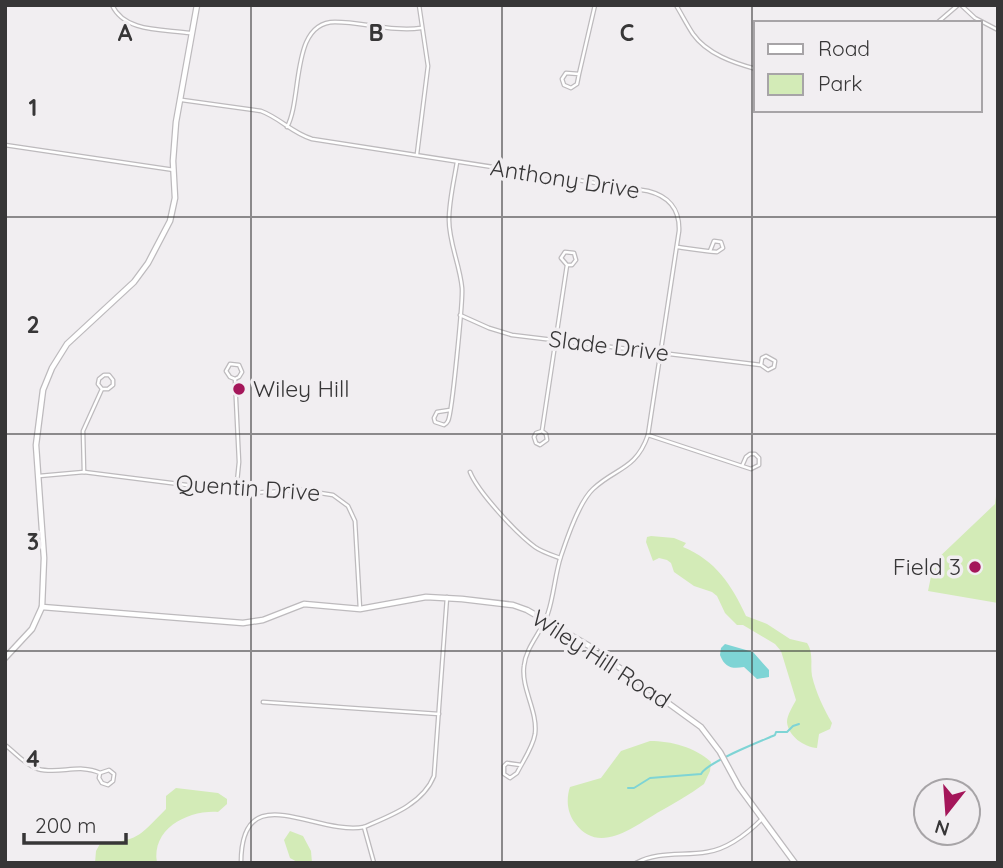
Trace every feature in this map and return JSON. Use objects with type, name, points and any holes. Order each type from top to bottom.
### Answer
[{"type":"street","points":[[112,5],[118,15],[130,24],[194,33]]},
{"type":"street","points":[[5,658],[32,629],[42,607],[44,558],[37,429],[41,398],[49,375],[72,338],[117,299],[148,263],[172,214],[175,198],[174,134],[197,5]]},
{"type":"street","points":[[417,155],[428,66],[419,5]]},
{"type":"street","points":[[579,74],[566,73],[562,79],[564,85],[569,88],[574,86],[579,74],[595,5]]},
{"type":"street","points":[[676,5],[694,36],[705,47],[754,68]]},
{"type":"street","points":[[939,21],[959,5],[981,21]]},
{"type":"street","points":[[286,127],[295,108],[305,43],[314,30],[333,22],[421,28]]},
{"type":"street","points":[[982,22],[998,30]]},
{"type":"street","name":"Anthony Drive","points":[[179,100],[261,111],[298,134],[312,139],[655,193],[669,201],[678,215],[677,247],[649,435],[640,453],[630,464],[588,494],[560,558],[546,620],[524,663],[534,738],[521,765],[514,776],[507,777],[504,774],[504,766],[508,763],[521,765]]},
{"type":"street","points":[[5,145],[174,170]]},
{"type":"street","points":[[450,410],[437,412],[435,422],[442,425],[447,423],[450,410],[460,315],[462,285],[449,221],[457,162]]},
{"type":"street","points":[[677,247],[710,251]]},
{"type":"street","points":[[542,431],[567,265],[561,258],[565,252],[570,251],[574,253],[576,260],[574,264],[567,265]]},
{"type":"street","name":"Slade Drive","points":[[460,315],[504,333],[761,365],[766,370],[774,367],[775,360],[769,356],[764,357],[761,365]]},
{"type":"street","points":[[234,363],[242,369],[235,379],[228,376],[226,371],[234,363]]},
{"type":"street","points":[[102,375],[109,375],[113,385],[108,390],[102,389],[98,384],[99,379],[102,375]]},
{"type":"street","points":[[235,379],[239,457],[236,492]]},
{"type":"street","points":[[84,472],[83,431],[102,389]]},
{"type":"street","points":[[649,435],[742,466],[755,468],[759,464],[759,458],[750,454],[742,466]]},
{"type":"street","name":"Quentin Drive","points":[[39,476],[84,472],[236,492],[258,494],[301,489],[332,495],[343,501],[350,510],[355,525],[360,609]]},
{"type":"street","points":[[470,472],[476,485],[528,541],[537,549],[560,558]]},
{"type":"street","points":[[241,863],[245,832],[252,822],[266,814],[281,814],[340,828],[364,827],[415,802],[429,787],[435,772],[447,597]]},
{"type":"street","name":"Wiley Hill Road","points":[[42,607],[242,623],[263,620],[296,606],[308,604],[360,609],[418,598],[447,597],[513,605],[546,620],[587,644],[701,727],[720,752],[739,787],[795,863]]},
{"type":"street","points":[[263,702],[439,714]]},
{"type":"street","points":[[5,745],[38,769],[86,768],[100,773],[110,770],[114,775],[113,781],[108,785],[103,784],[99,779],[100,773]]},
{"type":"street","points":[[636,863],[654,856],[719,850],[763,818]]},
{"type":"street","points":[[364,827],[374,863]]},
{"type":"green space","points":[[998,481],[998,603],[928,591],[934,562],[995,504]]},
{"type":"green space","points":[[647,537],[674,538],[686,543],[683,547],[704,559],[721,575],[746,616],[767,624],[790,639],[807,643],[814,682],[820,701],[832,723],[830,729],[819,734],[817,748],[798,740],[788,727],[788,716],[796,700],[781,651],[775,644],[743,625],[737,625],[725,613],[717,596],[694,586],[674,572],[667,560],[659,558],[653,561],[646,542]]},
{"type":"green space","points":[[650,741],[682,746],[705,757],[711,762],[704,784],[615,836],[594,837],[584,832],[572,819],[569,810],[570,787],[601,778],[621,751]]},
{"type":"green space","points":[[176,788],[218,793],[227,799],[227,804],[218,812],[195,814],[174,824],[160,840],[157,863],[95,863],[96,851],[101,842],[123,841],[138,835],[166,809],[166,796]]},
{"type":"green space","points":[[290,831],[303,836],[311,851],[312,863],[299,863],[290,858],[284,840]]},
{"type":"water","points":[[725,644],[753,652],[769,670],[769,677],[757,679],[744,667],[732,668],[727,665],[720,655]]},
{"type":"waterway","points":[[628,788],[634,788],[650,778],[701,774],[723,758],[775,735],[776,732],[787,732],[799,724]]},
{"type":"place","name":"Wiley Hill","points":[[239,389]]},
{"type":"place","name":"Field 3","points":[[975,567]]}]
